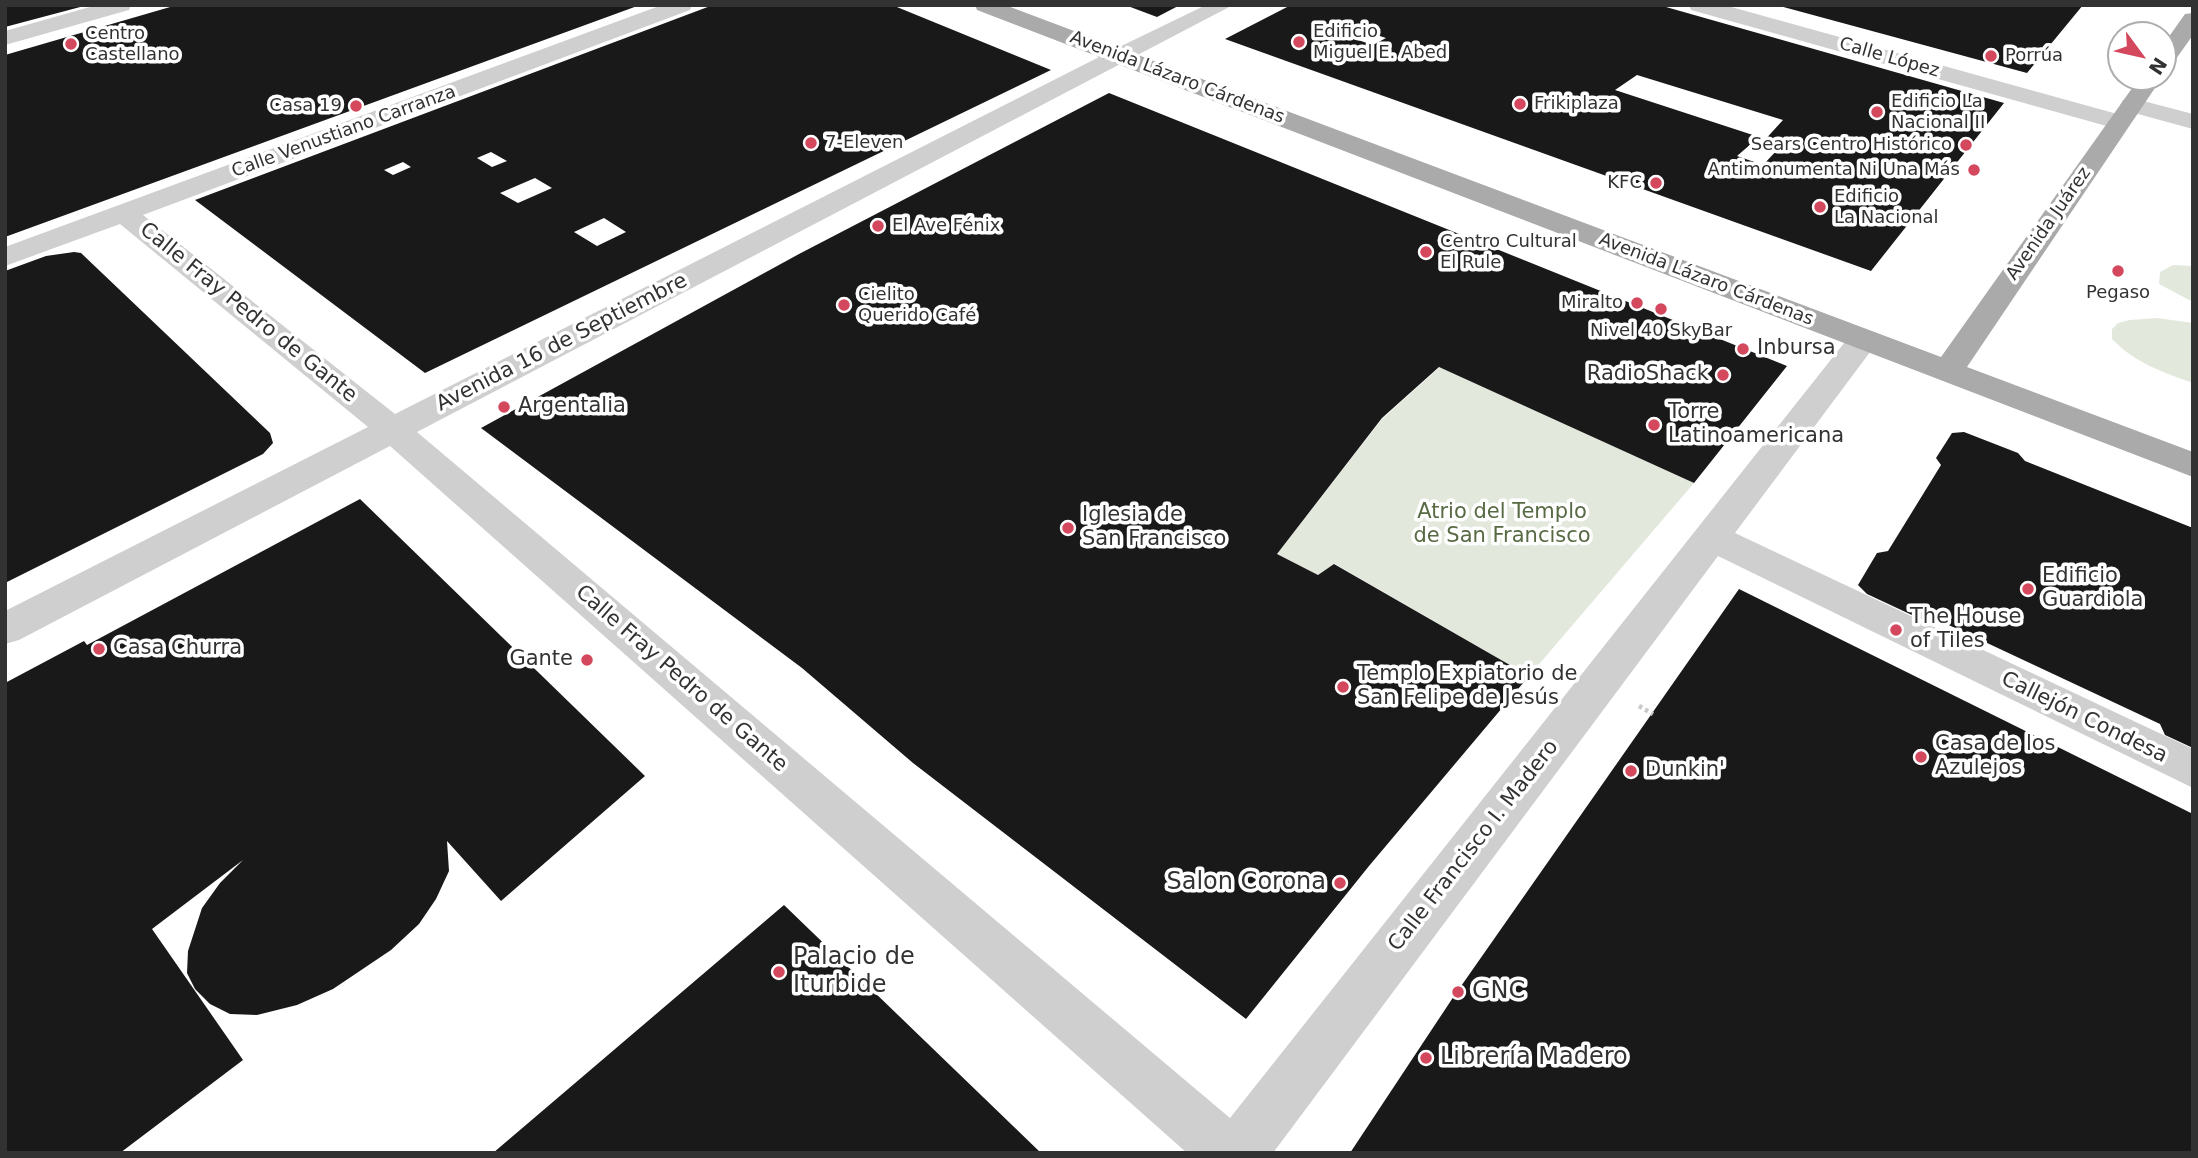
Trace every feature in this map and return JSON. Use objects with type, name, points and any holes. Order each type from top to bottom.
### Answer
[{"type":"main road","name":"Avenida Lázaro Cárdenas","points":[[985,5],[2193,464]]},
{"type":"main road","points":[[2177,41],[2193,19]]},
{"type":"main road","name":"Avenida Juárez","points":[[1947,372],[2137,98]]},
{"type":"street","points":[[5,38],[121,5]]},
{"type":"street","name":"Calle Venustiano Carranza","points":[[5,257],[682,5]]},
{"type":"street","name":"Avenida 16 de Septiembre","points":[[5,629],[1223,5]]},
{"type":"street","name":"Calle López","points":[[1699,5],[2137,98]]},
{"type":"street","points":[[2137,98],[2193,102]]},
{"type":"street","points":[[2137,98],[2193,110]]},
{"type":"street","points":[[2137,98],[2193,122]]},
{"type":"street","name":"Calle Fray Pedro de Gante","points":[[125,214],[393,430],[1229,1153]]},
{"type":"street","name":"Calle Francisco I. Madero","points":[[1238,1153],[1863,340]]},
{"type":"street","name":"Callejón Condesa","points":[[1712,537],[2193,770]]},
{"type":"green space","points":[[2173,265],[2193,266],[2193,302],[2159,284],[2160,272]]},
{"type":"green space","points":[[2157,318],[2193,323],[2193,383],[2140,361],[2112,339],[2112,329],[2118,323]]},
{"type":"green space","name":"Atrio del Templo de San Francisco","points":[[1440,367],[1694,483],[1529,676],[1335,564],[1318,575],[1277,554],[1382,419]]},
{"type":"building","points":[[5,5],[84,5],[84,6],[5,27]]},
{"type":"building","points":[[177,5],[640,5],[5,237],[5,55]]},
{"type":"building","points":[[713,5],[892,5],[1051,70],[425,373],[195,200]],"holes":[[[491,152],[507,161],[492,167],[477,158]],[[403,162],[411,167],[393,175],[384,170]],[[535,178],[552,188],[518,203],[500,193]],[[604,218],[626,232],[597,246],[574,232]]]},
{"type":"building","points":[[1125,5],[1180,5],[1157,17]]},
{"type":"building","points":[[1291,5],[1659,5],[2004,103],[1871,271],[1225,39]],"holes":[[[1361,30],[1386,38],[1373,45],[1349,37]],[[1637,75],[1783,120],[1762,143],[1779,148],[1763,165],[1737,156],[1759,137],[1615,90]]]},
{"type":"building","points":[[1776,5],[2083,5],[2027,73]]},
{"type":"building","points":[[1109,93],[1787,366],[1694,483],[1439,367],[1382,418],[1277,554],[1318,575],[1334,564],[1529,676],[1369,866],[1246,1019],[913,763],[802,668],[481,428],[799,254]]},
{"type":"building","points":[[81,253],[270,433],[273,443],[263,454],[5,583],[5,271],[46,256]]},
{"type":"building","name":"Edificio Guardiola","points":[[1964,432],[2018,453],[2025,461],[2193,528],[2193,748],[2165,735],[2160,724],[1938,620],[1929,623],[1867,594],[1858,585],[1877,553],[1888,551],[1941,465],[1936,458],[1952,433]]},
{"type":"building","points":[[360,499],[645,776],[501,901],[447,841],[449,871],[436,899],[419,924],[391,950],[333,989],[297,1005],[257,1015],[230,1014],[210,1004],[195,989],[187,973],[188,951],[202,908],[220,883],[243,860],[152,929],[243,1060],[120,1153],[5,1153],[5,683],[84,641],[87,645]]},
{"type":"building","points":[[1739,589],[2193,814],[2193,1153],[1350,1153],[1452,999]]},
{"type":"building","name":"Palacio de Iturbide","points":[[784,905],[1041,1153],[493,1153]]},
{"type":"place","name":"Edificio Miguel E. Abed","points":[[1299,42]]},
{"type":"place","name":"Centro Castellano","points":[[71,44]]},
{"type":"place","name":"Porrúa","points":[[1991,56]]},
{"type":"place","name":"Frikiplaza","points":[[1520,104]]},
{"type":"place","name":"Casa 19","points":[[356,106]]},
{"type":"place","name":"Edificio La Nacional II","points":[[1877,112]]},
{"type":"place","name":"7-Eleven","points":[[811,143]]},
{"type":"place","name":"Sears Centro Histórico","points":[[1966,145]]},
{"type":"place","name":"Antimonumenta Ni Una Más","points":[[1974,170]]},
{"type":"place","name":"KFC","points":[[1656,183]]},
{"type":"place","name":"Edificio La Nacional","points":[[1820,207]]},
{"type":"place","name":"El Ave Fénix","points":[[878,226]]},
{"type":"place","name":"Centro Cultural El Rule","points":[[1426,252]]},
{"type":"place","name":"Pegaso","points":[[2118,271]]},
{"type":"place","name":"Miralto","points":[[1637,303]]},
{"type":"place","name":"Cielito Querido Café","points":[[844,305]]},
{"type":"place","name":"Nivel 40 SkyBar","points":[[1661,309]]},
{"type":"place","name":"Inbursa","points":[[1743,349]]},
{"type":"place","name":"RadioShack","points":[[1723,375]]},
{"type":"place","name":"Argentalia","points":[[504,407]]},
{"type":"place","name":"Torre Latinoamericana","points":[[1654,425]]},
{"type":"place","name":"Iglesia de San Francisco","points":[[1068,528]]},
{"type":"place","name":"Edificio Guardiola","points":[[2028,589]]},
{"type":"place","name":"The House of Tiles","points":[[1896,630]]},
{"type":"place","name":"Casa Churra","points":[[99,649]]},
{"type":"place","name":"Gante","points":[[587,660]]},
{"type":"place","name":"Templo Expiatorio de San Felipe de Jesús","points":[[1343,687]]},
{"type":"place","name":"Casa de los Azulejos","points":[[1921,757]]},
{"type":"place","name":"Dunkin'","points":[[1631,771]]},
{"type":"place","name":"Salon Corona","points":[[1340,883]]},
{"type":"place","name":"Palacio de Iturbide","points":[[779,972]]},
{"type":"place","name":"GNC","points":[[1458,992]]},
{"type":"place","name":"Librería Madero","points":[[1426,1058]]}]
